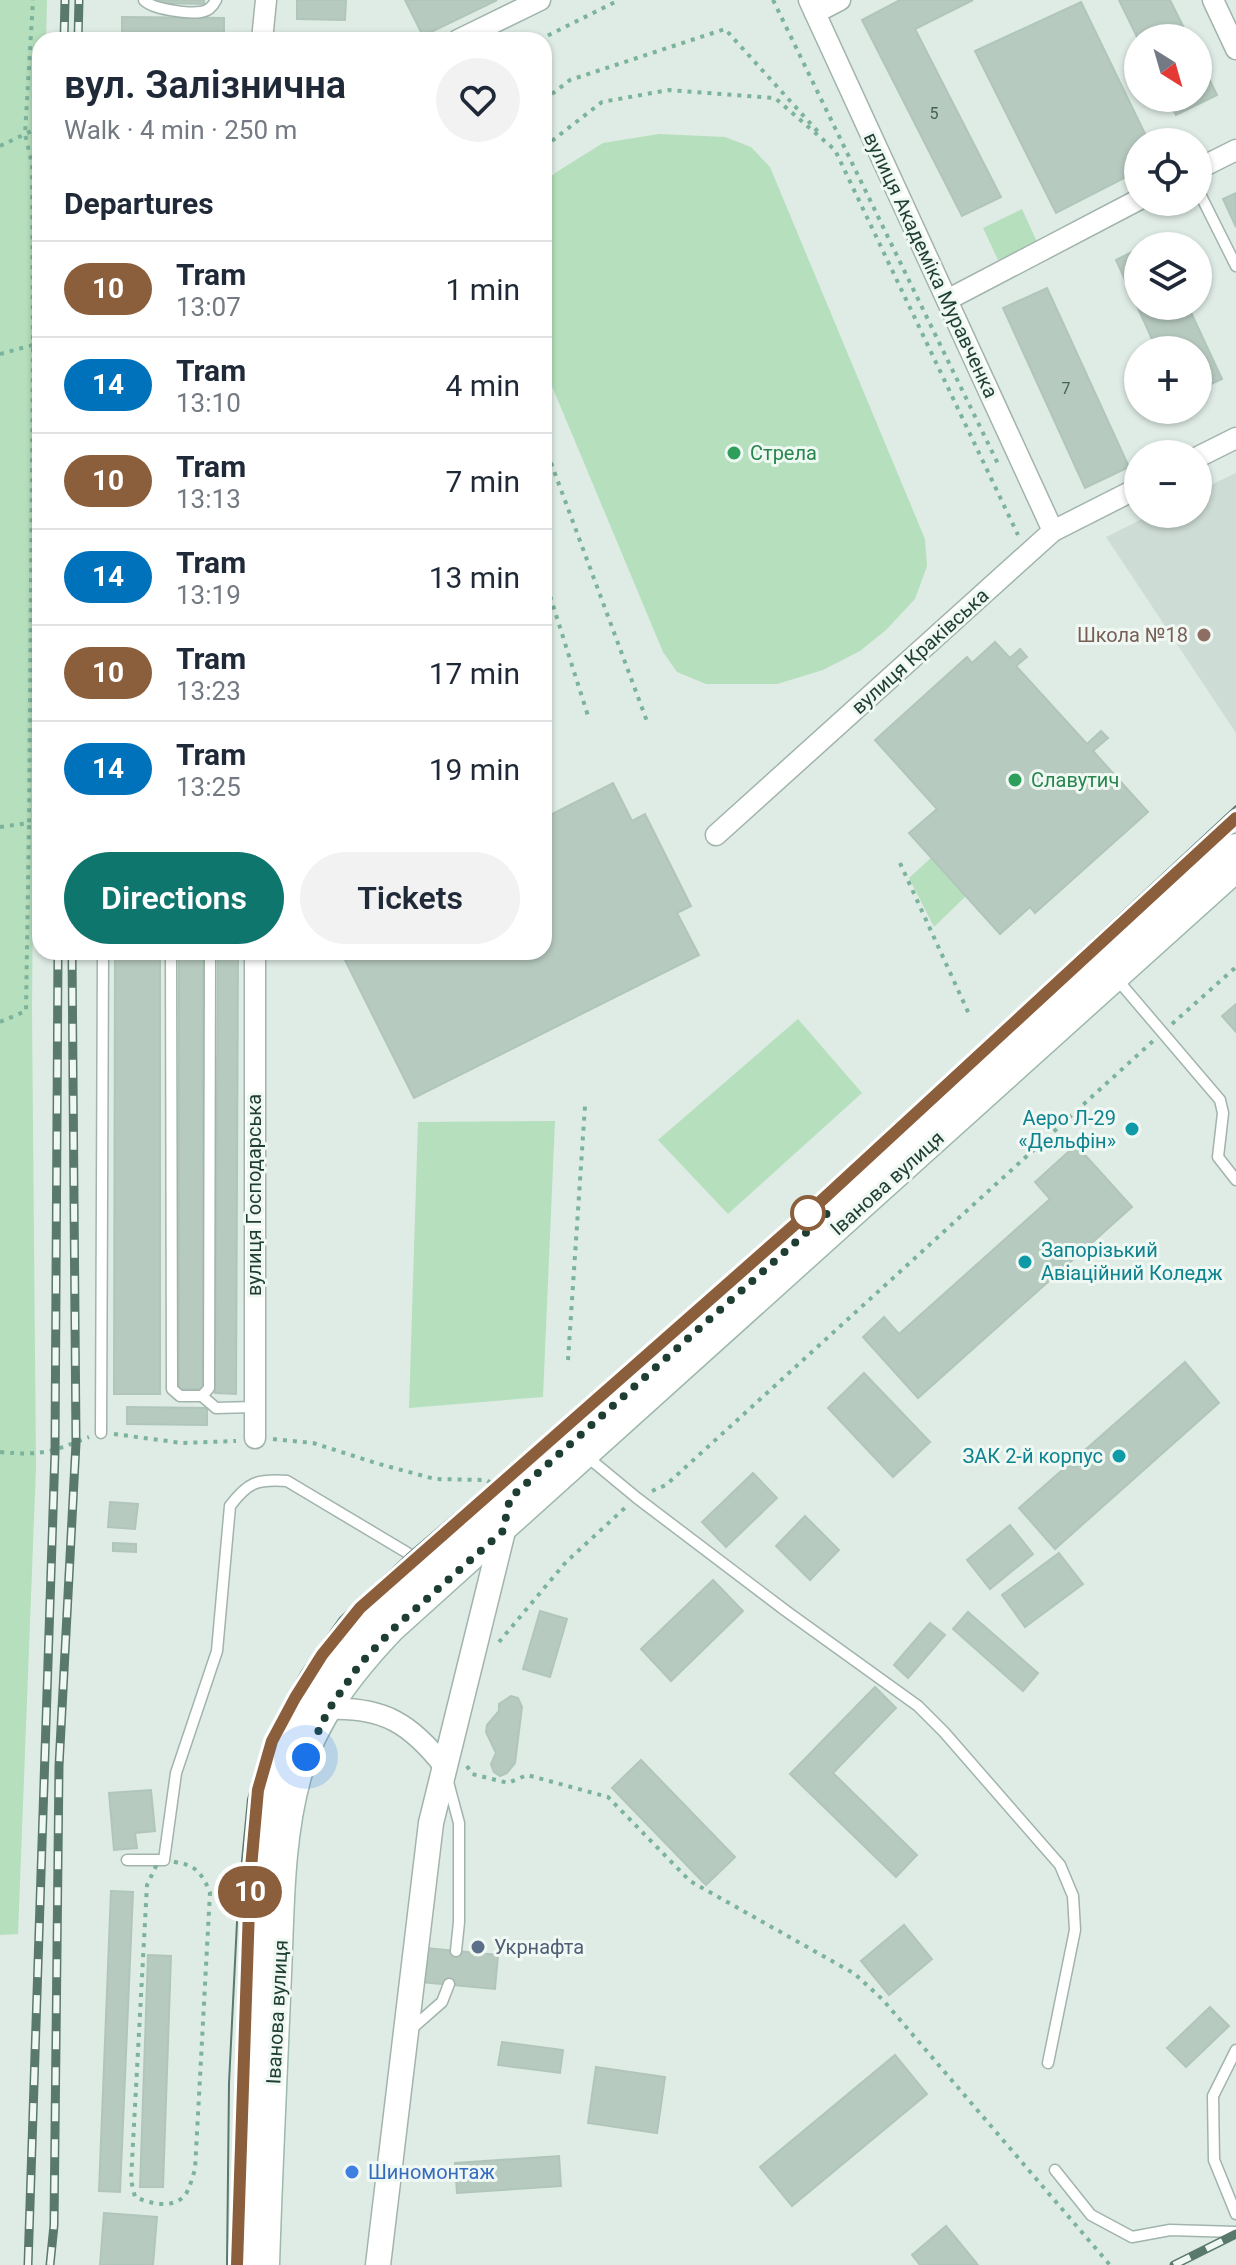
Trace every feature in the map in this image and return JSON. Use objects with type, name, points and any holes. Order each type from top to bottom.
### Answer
[{"type":"main road","name":"Іванова вулиця","points":[[267,2265],[285,1850],[299,1776],[329,1709],[360,1664],[393,1629],[503,1531],[579,1449],[1109,971],[1236,846]]},
{"type":"main road","name":"Іванова вулиця","points":[[1109,971],[1236,870]]},
{"type":"main road","name":"Іванова вулиця","points":[[248,2265],[265,1849],[278,1769],[309,1700],[343,1653],[510,1498],[579,1449]]},
{"type":"main road","points":[[378,2265],[431,1823],[503,1531]]},
{"type":"street","points":[[263,32],[266,0]]},
{"type":"street","points":[[474,32],[540,0]]},
{"type":"street","points":[[812,6],[840,0]]},
{"type":"street","points":[[1213,0],[1235,46]]},
{"type":"street","name":"вулиця Академіка Муравченка","points":[[812,6],[1053,531]]},
{"type":"street","points":[[1212,162],[1236,150]]},
{"type":"street","points":[[947,300],[1124,207]]},
{"type":"street","points":[[1212,450],[1236,438]]},
{"type":"street","name":"вулиця Краківська","points":[[716,835],[1053,531],[1124,495]]},
{"type":"street","name":"вулиця Господарська","points":[[255,960],[255,1438]]},
{"type":"street","points":[[503,1531],[510,1498]]},
{"type":"street","points":[[329,1709],[356,1708],[381,1713],[408,1727],[444,1766]]},
{"type":"lane","points":[[144,0],[151,7],[203,12],[212,8],[216,0]]},
{"type":"lane","points":[[1211,216],[1236,266]]},
{"type":"lane","points":[[101,1433],[103,960]]},
{"type":"lane","points":[[171,960],[172,1389],[180,1396],[202,1396],[216,1408],[254,1407]]},
{"type":"lane","points":[[202,1396],[209,1388],[210,960]]},
{"type":"lane","points":[[1109,971],[1220,1100],[1223,1113],[1218,1157],[1236,1180]]},
{"type":"lane","points":[[579,1449],[637,1498],[786,1611],[918,1706],[1060,1865],[1073,1896],[1075,1930],[1048,2063]]},
{"type":"lane","points":[[127,1860],[164,1860],[176,1773],[217,1651],[230,1506],[244,1488],[265,1480],[287,1481],[432,1568]]},
{"type":"lane","points":[[444,1766],[459,1823],[456,1951]]},
{"type":"lane","points":[[405,2035],[442,2002],[449,1984]]},
{"type":"lane","points":[[1236,2050],[1213,2096],[1214,2160],[1236,2214]]},
{"type":"lane","points":[[1055,2170],[1091,2215],[1132,2237],[1170,2230],[1236,2232]]},
{"type":"path","points":[[32,164],[25,134],[33,0]]},
{"type":"path","points":[[552,34],[619,0]]},
{"type":"path","points":[[773,0],[1002,473]]},
{"type":"path","points":[[552,94],[570,80],[725,29],[835,150],[1027,554]]},
{"type":"path","points":[[552,141],[602,102],[669,90],[775,98],[835,150]]},
{"type":"path","points":[[0,146],[32,131]]},
{"type":"path","points":[[0,354],[32,345]]},
{"type":"path","points":[[0,1022],[26,1011],[32,464]]},
{"type":"path","points":[[552,466],[648,724]]},
{"type":"path","points":[[552,602],[589,719]]},
{"type":"path","points":[[0,827],[29,823]]},
{"type":"path","points":[[900,863],[969,1014]]},
{"type":"path","points":[[568,1360],[585,1106]]},
{"type":"path","points":[[164,1860],[193,1865],[202,1874],[210,1892],[195,2170],[186,2195],[174,2204],[149,2203],[135,2197],[131,2180],[147,1885],[157,1864],[164,1860]]},
{"type":"shaded area","name":"Школа №18","points":[[1236,473],[1236,733],[1106,537],[1124,528],[1212,528],[1212,484]]},
{"type":"green space","points":[[0,0],[47,0],[46,32],[32,32],[32,1012],[36,1467],[18,1934],[0,1935]]},
{"type":"green space","name":"Стрела","points":[[659,134],[725,137],[751,147],[770,167],[925,539],[927,566],[915,599],[886,630],[860,651],[823,670],[777,684],[706,684],[677,672],[663,652],[552,386],[552,176],[603,143]]},
{"type":"green space","points":[[1022,209],[1037,242],[998,260],[983,228]]},
{"type":"green space","points":[[933,856],[966,896],[934,927],[909,878]]},
{"type":"green space","points":[[798,1019],[862,1093],[728,1214],[658,1140]]},
{"type":"green space","points":[[555,1121],[543,1397],[409,1408],[418,1122]]},
{"type":"building","points":[[153,0],[204,0],[204,4],[153,3]]},
{"type":"building","points":[[297,0],[346,0],[345,20],[297,19]]},
{"type":"building","points":[[405,0],[497,0],[431,32],[421,32]]},
{"type":"building","points":[[900,0],[973,0],[915,29],[1001,197],[962,216],[862,20]]},
{"type":"building","points":[[1119,0],[1170,0],[1182,24],[1131,24]]},
{"type":"building","points":[[1081,2],[1124,91],[1124,112],[1134,112],[1142,128],[1124,128],[1124,178],[1056,213],[975,51]]},
{"type":"building","points":[[122,17],[224,18],[224,32],[122,32]]},
{"type":"building","points":[[1236,193],[1236,227],[1223,199]]},
{"type":"building","points":[[1124,256],[1124,278],[1116,260]]},
{"type":"building","points":[[1047,288],[1124,456],[1124,469],[1085,488],[1003,308]]},
{"type":"building","points":[[1143,320],[1195,320],[1202,336],[1151,336]]},
{"type":"building","points":[[1212,358],[1222,379],[1212,384]]},
{"type":"building","name":"Славутич","points":[[995,642],[1010,658],[1020,649],[1027,657],[1016,666],[1087,744],[1101,731],[1108,738],[1093,751],[1148,812],[1035,913],[1030,907],[1000,934],[909,833],[937,809],[875,740],[967,657],[972,663]]},
{"type":"building","points":[[613,783],[632,821],[645,814],[691,906],[677,913],[699,955],[414,1098],[345,960],[552,960],[552,814]]},
{"type":"building","points":[[115,960],[160,960],[160,1394],[114,1394]]},
{"type":"building","points":[[179,960],[203,960],[203,1389],[179,1389]]},
{"type":"building","points":[[218,960],[238,960],[236,1394],[215,1393]]},
{"type":"building","points":[[1236,1004],[1236,1032],[1222,1016]]},
{"type":"building","name":"Запорізький Авіаційний Коледж","points":[[1076,1145],[1132,1207],[918,1398],[863,1337],[884,1317],[899,1334],[1050,1199],[1035,1182]]},
{"type":"building","name":"ЗАК 2-й корпус","points":[[1185,1362],[1219,1403],[1055,1549],[1019,1508]]},
{"type":"building","points":[[864,1373],[930,1442],[893,1477],[828,1408]]},
{"type":"building","points":[[127,1407],[207,1408],[207,1425],[127,1424]]},
{"type":"building","points":[[753,1473],[777,1498],[726,1547],[702,1522]]},
{"type":"building","points":[[110,1502],[138,1504],[135,1529],[108,1527]]},
{"type":"building","points":[[805,1516],[839,1550],[810,1580],[776,1546]]},
{"type":"building","points":[[1010,1525],[1033,1554],[990,1589],[967,1560]]},
{"type":"building","points":[[113,1543],[136,1544],[136,1552],[113,1551]]},
{"type":"building","points":[[1059,1553],[1083,1584],[1025,1627],[1002,1595]]},
{"type":"building","points":[[713,1580],[743,1611],[671,1681],[641,1649]]},
{"type":"building","points":[[540,1611],[567,1619],[550,1677],[523,1669]]},
{"type":"building","points":[[968,1612],[1038,1673],[1023,1691],[953,1629]]},
{"type":"building","points":[[930,1623],[945,1635],[908,1678],[894,1665]]},
{"type":"building","points":[[875,1687],[896,1708],[833,1773],[917,1855],[896,1877],[790,1774]]},
{"type":"building","points":[[511,1696],[518,1698],[522,1707],[515,1763],[500,1776],[491,1764],[496,1753],[486,1732],[487,1725],[499,1711],[499,1704]]},
{"type":"building","points":[[641,1760],[735,1857],[706,1885],[612,1788]]},
{"type":"building","points":[[151,1790],[155,1831],[135,1833],[137,1848],[114,1850],[109,1793]]},
{"type":"building","points":[[111,1891],[133,1892],[120,2192],[99,2191]]},
{"type":"building","points":[[904,1925],[932,1959],[889,1995],[861,1961]]},
{"type":"building","points":[[425,1948],[498,1955],[495,1989],[421,1982]]},
{"type":"building","points":[[148,1955],[171,1956],[163,2187],[140,2187]]},
{"type":"building","points":[[1210,2007],[1229,2026],[1186,2067],[1167,2048]]},
{"type":"building","points":[[502,2042],[563,2050],[560,2073],[498,2065]]},
{"type":"building","points":[[895,2055],[927,2094],[792,2206],[760,2167]]},
{"type":"building","points":[[596,2067],[665,2077],[657,2133],[588,2123]]},
{"type":"building","points":[[559,2156],[561,2186],[457,2193],[455,2163]]},
{"type":"building","points":[[104,2213],[157,2217],[153,2265],[100,2265]]},
{"type":"building","points":[[946,2226],[978,2265],[920,2265],[912,2255]]},
{"type":"tram line","points":[[227,2265],[229,2083],[238,1902],[248,1799],[266,1737],[302,1671],[340,1618],[409,1553],[804,1209],[1236,806]]},
{"type":"tram line","name":"10","points":[[237,2265],[250,1879],[258,1790],[272,1741],[322,1655],[360,1608],[808,1213],[1236,818]]},
{"type":"tram line","points":[[239,2229],[248,1937]]},
{"type":"railway","points":[[64,32],[65,0]]},
{"type":"railway","points":[[78,32],[79,0]]},
{"type":"railway","points":[[28,2265],[55,1452],[58,960]]},
{"type":"railway","points":[[50,2265],[54,2225],[59,1766],[76,1443],[72,960]]},
{"type":"railway","points":[[1174,2265],[1236,2234]]},
{"type":"place","name":"Стрела","points":[[734,453]]},
{"type":"place","name":"Школа №18","points":[[1204,635]]},
{"type":"place","name":"Славутич","points":[[1015,780]]},
{"type":"place","name":"Аеро Л-29 «Дельфін»","points":[[1132,1129]]},
{"type":"place","name":"Запорізький Авіаційний Коледж","points":[[1025,1262]]},
{"type":"place","name":"ЗАК 2-й корпус","points":[[1119,1456]]},
{"type":"place","name":"Укрнафта","points":[[478,1947]]},
{"type":"place","name":"Шиномонтаж","points":[[352,2172]]},
{"type":"route","points":[[306,1757],[329,1709],[360,1664],[393,1629],[503,1531],[510,1498],[827,1214],[808,1213]]}]
